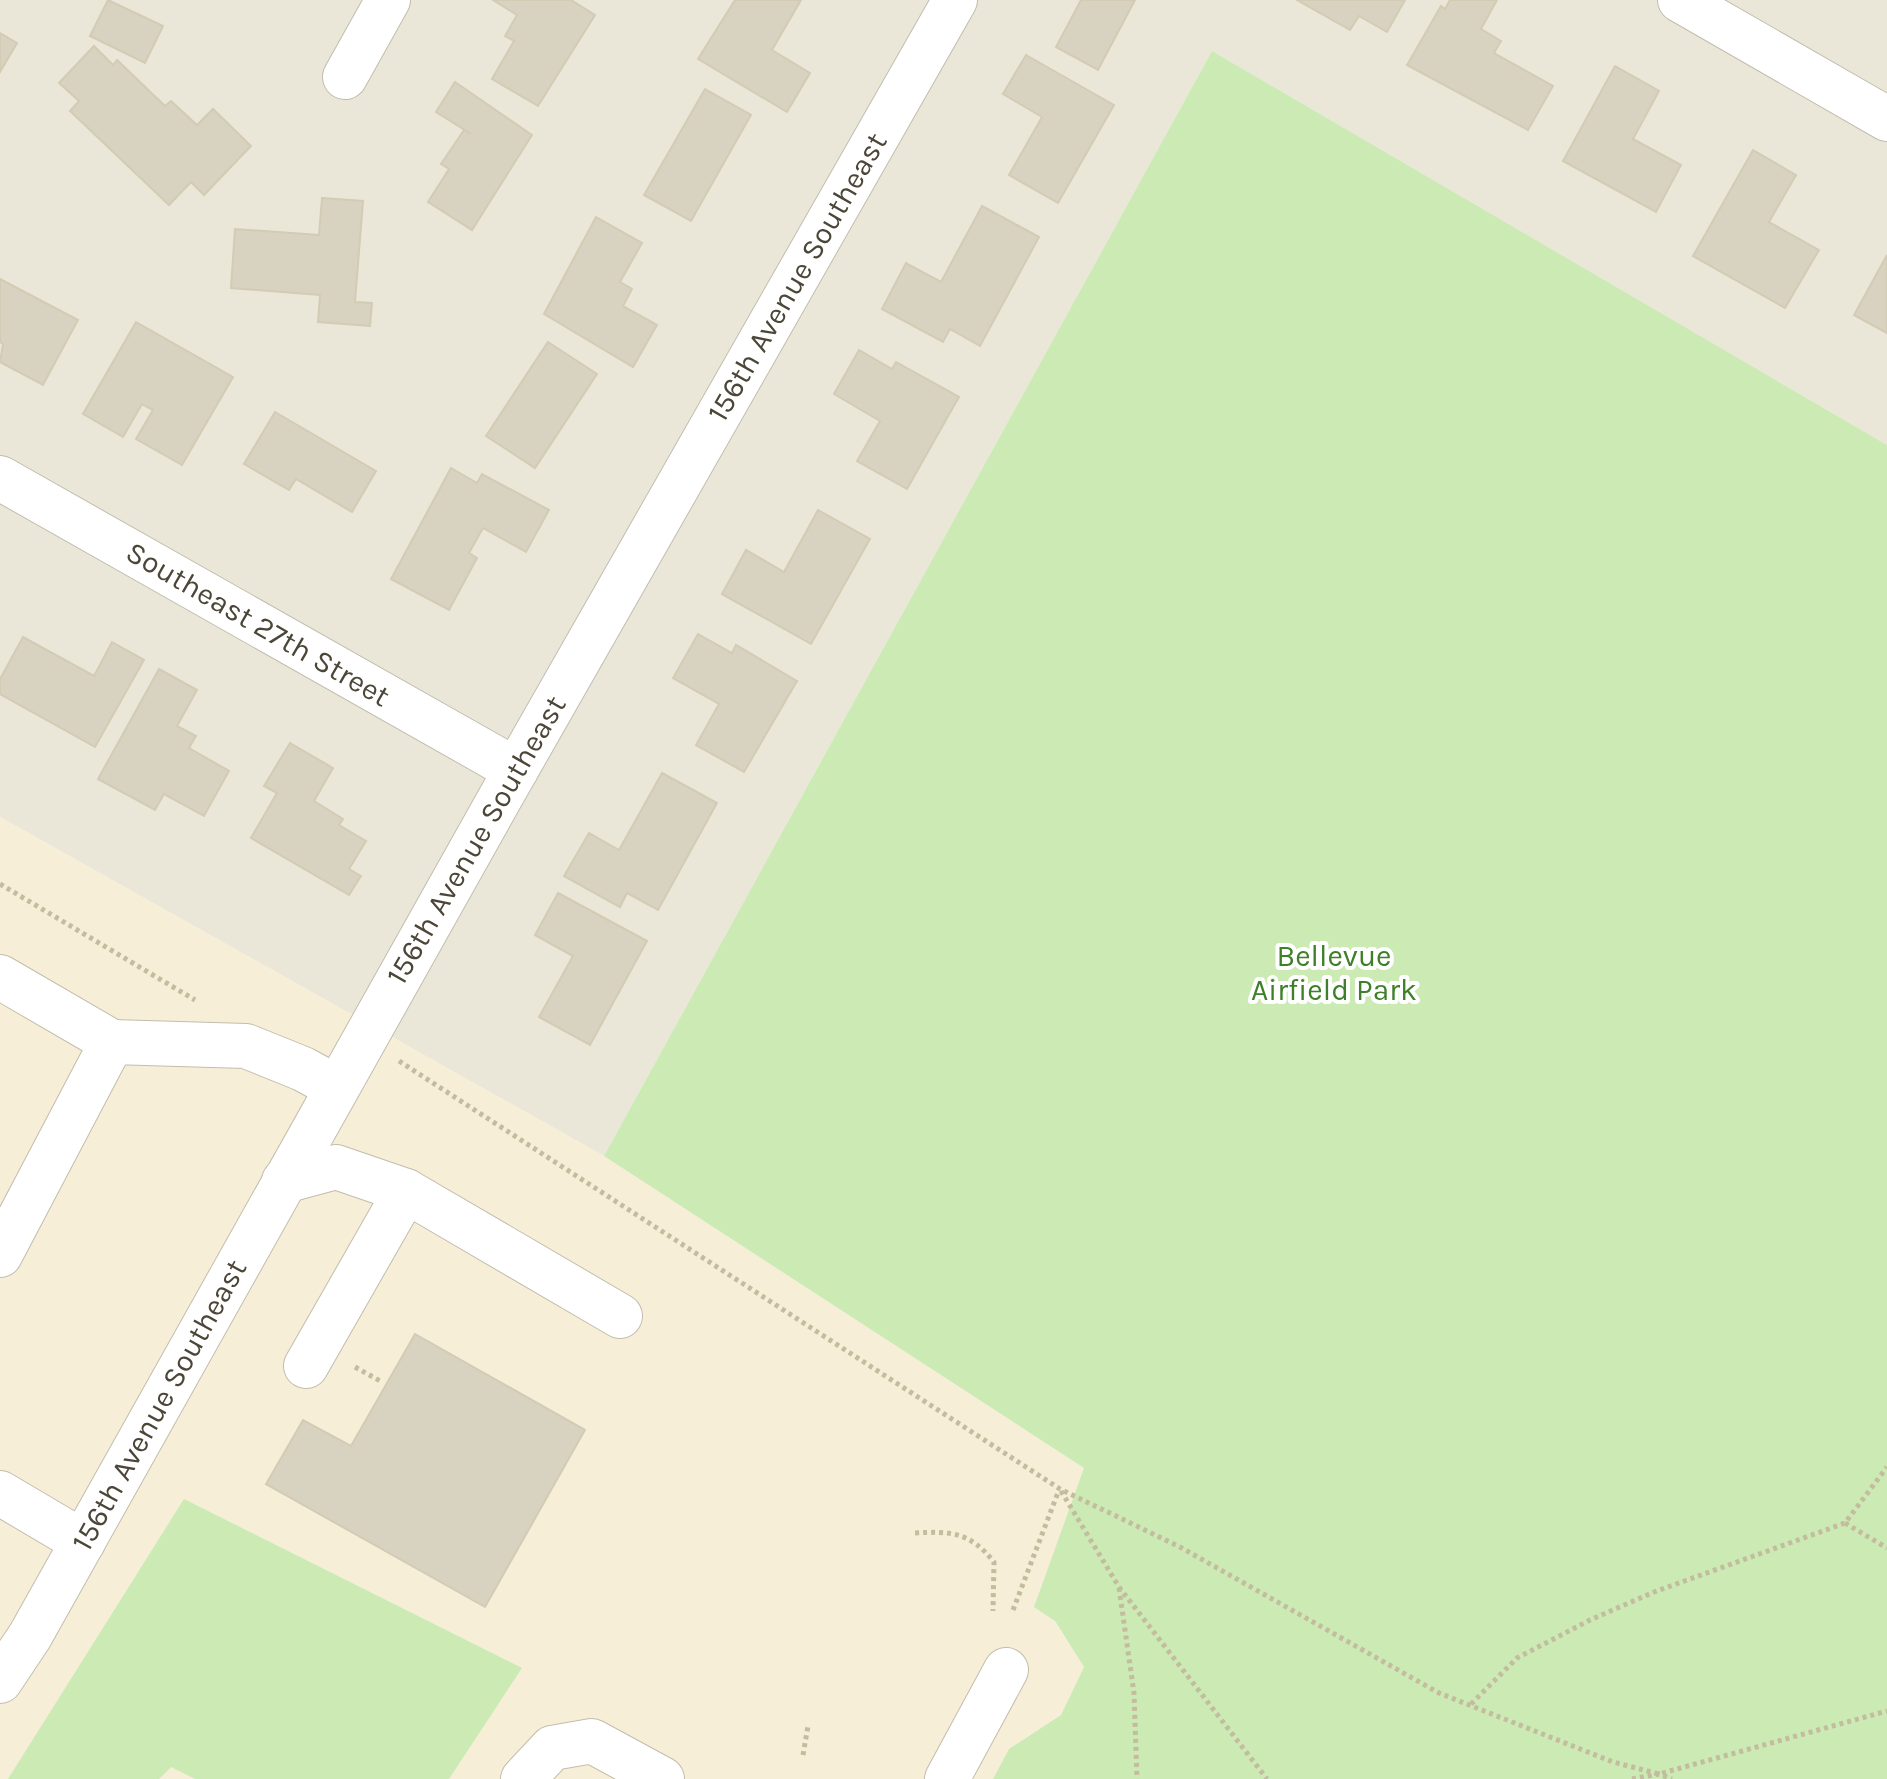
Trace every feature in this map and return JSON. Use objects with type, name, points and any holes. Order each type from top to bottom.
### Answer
[{"type":"street","points":[[345,77],[388,0]]},
{"type":"street","name":"156th Avenue Southeast","points":[[0,1681],[83,1542],[336,1087],[955,0]]},
{"type":"street","points":[[1680,0],[1887,119]]},
{"type":"street","name":"Southeast 27th Street","points":[[0,478],[516,770]]},
{"type":"street","points":[[0,977],[112,1042],[246,1046],[303,1069],[336,1087]]},
{"type":"street","points":[[0,1255],[112,1042]]},
{"type":"street","points":[[284,1181],[336,1167],[406,1191],[620,1316]]},
{"type":"street","points":[[306,1366],[406,1191]]},
{"type":"street","points":[[0,1493],[83,1542]]},
{"type":"street","points":[[947,1779],[1006,1670]]},
{"type":"street","points":[[523,1779],[552,1748],[592,1741],[662,1779]]},
{"type":"path","points":[[0,884],[207,1006]]},
{"type":"path","points":[[389,1056],[851,1351],[1060,1489],[1180,1547],[1401,1672],[1471,1705],[1613,1762],[1672,1779]]},
{"type":"path","points":[[356,1368],[382,1382]]},
{"type":"path","points":[[1471,1705],[1517,1658],[1590,1620],[1654,1592],[1845,1523],[1887,1467]]},
{"type":"path","points":[[1060,1489],[1119,1587],[1267,1779]]},
{"type":"path","points":[[1013,1610],[1060,1489]]},
{"type":"path","points":[[1845,1523],[1887,1548]]},
{"type":"path","points":[[915,1533],[951,1531],[981,1546],[994,1562],[993,1611]]},
{"type":"path","points":[[1119,1587],[1134,1693],[1137,1779]]},
{"type":"path","points":[[1632,1779],[1887,1711]]},
{"type":"path","points":[[803,1755],[808,1726]]},
{"type":"shaded area","points":[[0,0],[1887,0],[1887,445],[1212,51],[604,1156],[0,817]]},
{"type":"shaded area","points":[[0,817],[604,1156],[1084,1468],[1038,1596],[1084,1667],[1061,1715],[1009,1749],[993,1779],[0,1779]]},
{"type":"green space","name":"Bellevue Airfield Park","points":[[1212,51],[1887,445],[1887,1779],[993,1779],[1009,1749],[1061,1715],[1084,1667],[1055,1621],[1034,1607],[1084,1468],[604,1156]]},
{"type":"green space","points":[[184,1499],[522,1668],[449,1779],[195,1779],[171,1767],[159,1779],[8,1779]]},
{"type":"building","points":[[108,0],[163,26],[145,63],[90,36]]},
{"type":"building","points":[[493,0],[571,0],[595,15],[538,106],[492,79],[514,41],[505,36],[517,15]]},
{"type":"building","points":[[735,0],[801,0],[772,50],[810,73],[787,112],[698,59]]},
{"type":"building","points":[[1081,0],[1135,0],[1098,70],[1056,47]]},
{"type":"building","points":[[1297,0],[1405,0],[1387,32],[1359,16],[1350,30]]},
{"type":"building","points":[[1450,0],[1497,0],[1481,29],[1501,41],[1494,53],[1553,86],[1528,130],[1407,65],[1441,6],[1445,9]]},
{"type":"building","points":[[0,33],[17,43],[0,72]]},
{"type":"building","points":[[94,46],[113,65],[117,60],[165,106],[171,101],[197,125],[213,109],[251,146],[204,195],[191,182],[169,205],[70,111],[79,101],[59,83]]},
{"type":"building","points":[[1026,55],[1114,105],[1058,203],[1009,175],[1042,117],[1003,94]]},
{"type":"building","points":[[1615,66],[1659,91],[1633,139],[1681,165],[1656,212],[1563,161]]},
{"type":"building","points":[[455,82],[532,135],[472,230],[428,202],[449,169],[441,164],[464,130],[471,134],[436,112]]},
{"type":"building","points":[[705,89],[751,115],[691,221],[644,195]]},
{"type":"building","points":[[1753,150],[1796,175],[1769,222],[1819,250],[1785,308],[1693,256]]},
{"type":"building","points":[[322,198],[363,201],[355,302],[372,303],[370,326],[318,322],[320,295],[231,288],[235,229],[319,235]]},
{"type":"building","points":[[982,206],[1039,237],[980,346],[950,329],[943,342],[882,309],[906,263],[941,282]]},
{"type":"building","points":[[596,217],[642,243],[620,282],[632,289],[623,306],[657,325],[633,367],[544,314]]},
{"type":"building","points":[[1887,255],[1887,333],[1854,315]]},
{"type":"building","points":[[0,279],[78,320],[43,385],[0,362],[3,344],[0,342]]},
{"type":"building","points":[[136,322],[233,377],[182,465],[136,439],[153,410],[142,404],[123,437],[83,414]]},
{"type":"building","points":[[548,342],[597,374],[535,468],[486,436]]},
{"type":"building","points":[[859,350],[892,369],[896,362],[959,397],[907,489],[857,461],[880,421],[834,394]]},
{"type":"building","points":[[275,412],[376,471],[352,512],[296,479],[289,490],[244,464]]},
{"type":"building","points":[[451,468],[477,483],[482,474],[549,510],[526,552],[483,528],[469,553],[477,558],[449,610],[391,579]]},
{"type":"building","points":[[818,510],[870,539],[811,644],[722,594],[746,550],[784,572]]},
{"type":"building","points":[[698,634],[732,653],[736,645],[797,681],[744,772],[696,745],[719,704],[673,678]]},
{"type":"building","points":[[23,637],[94,676],[112,642],[144,660],[95,747],[0,694],[0,679]]},
{"type":"building","points":[[159,669],[197,690],[177,726],[196,736],[189,748],[229,771],[204,816],[164,794],[155,810],[98,779]]},
{"type":"building","points":[[290,743],[333,768],[314,801],[343,819],[339,825],[366,841],[349,869],[361,876],[349,895],[251,838],[277,793],[264,786]]},
{"type":"building","points":[[662,773],[717,803],[658,910],[627,893],[620,907],[564,876],[589,833],[619,850]]},
{"type":"building","points":[[558,893],[647,941],[590,1045],[539,1017],[573,956],[535,935]]},
{"type":"building","points":[[415,1334],[585,1430],[485,1607],[266,1484],[303,1420],[351,1446]]}]
